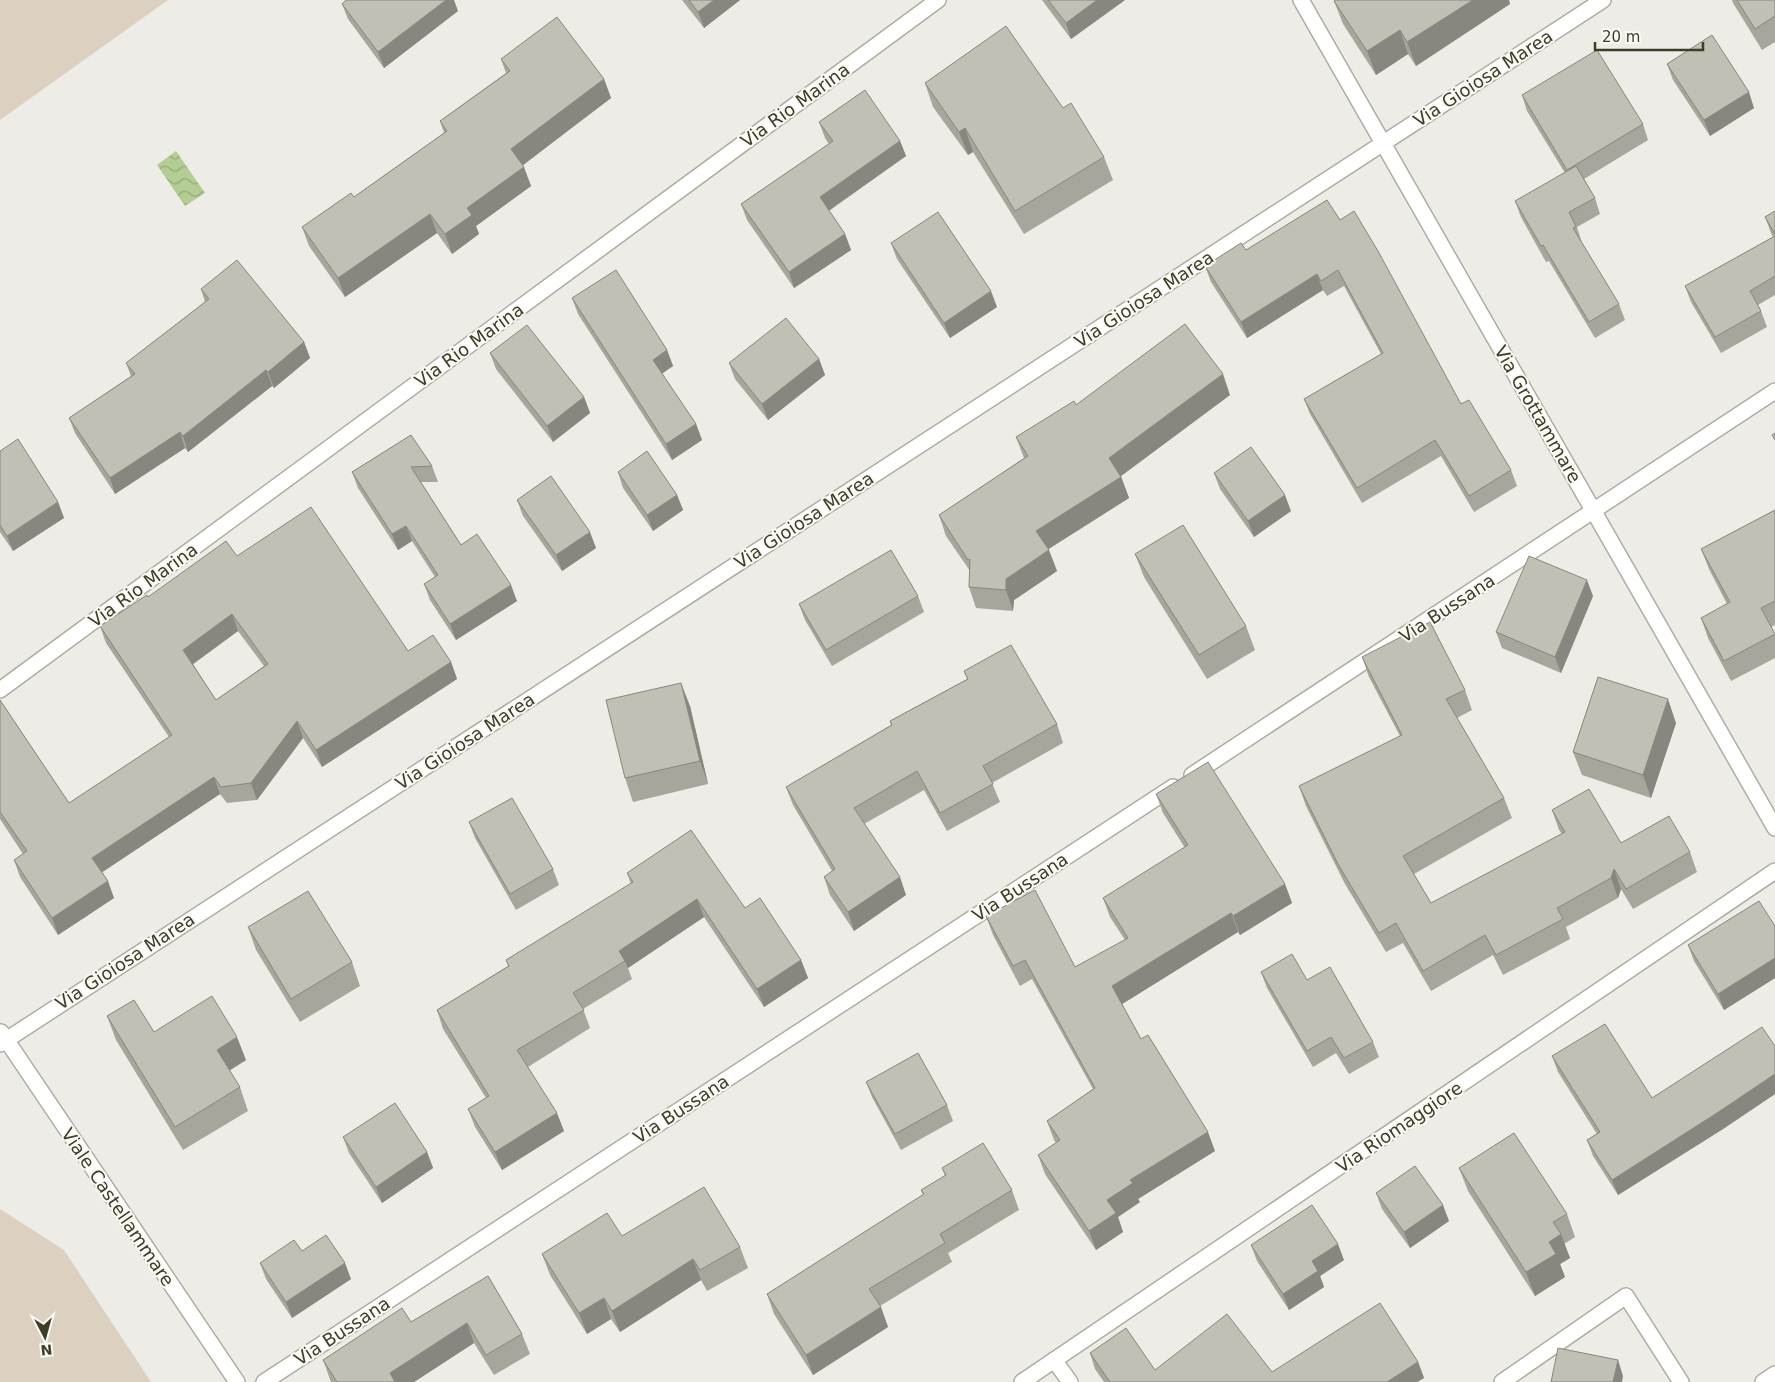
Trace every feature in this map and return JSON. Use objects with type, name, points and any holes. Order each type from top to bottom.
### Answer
[{"type":"street","name":"Via Rio Marina","points":[[0,690],[938,0]]},
{"type":"street","name":"Via Grottammare","points":[[1302,0],[1775,828]]},
{"type":"street","name":"Via Gioiosa Marea","points":[[2,1038],[1384,144],[1603,0]]},
{"type":"street","name":"Via Bussana","points":[[264,1382],[1594,512],[1775,391]]},
{"type":"street","name":"Via Riomaggiore","points":[[1022,1382],[1775,871]]},
{"type":"street","name":"Viale Castellammare","points":[[2,1038],[237,1382]]},
{"type":"street","points":[[1502,1382],[1626,1296],[1681,1382]]},
{"type":"street","points":[[1054,1360],[1070,1382]]},
{"type":"street","points":[[1763,1382],[1775,1374]]},
{"type":"shaded area","points":[[0,0],[168,0],[0,120]]},
{"type":"shaded area","points":[[0,1209],[64,1250],[151,1382],[0,1382]]},
{"type":"water","points":[[176,151],[205,193],[185,206],[157,165]]},
{"type":"building","points":[[346,0],[446,0],[378,52],[342,4]]},
{"type":"building","points":[[689,0],[714,0],[698,12]]},
{"type":"building","points":[[1048,0],[1097,0],[1066,23]]},
{"type":"building","points":[[1335,0],[1473,0],[1407,42],[1400,30],[1367,51]]},
{"type":"building","points":[[1737,0],[1775,0],[1775,16],[1755,29]]},
{"type":"building","points":[[557,17],[604,79],[511,149],[524,167],[467,208],[472,215],[445,234],[430,214],[338,278],[302,227],[351,193],[354,197],[447,131],[440,121],[510,71],[501,59]]},
{"type":"building","points":[[1006,26],[1063,108],[1071,103],[1104,157],[1015,211],[965,128],[959,132],[925,83]]},
{"type":"building","points":[[1712,35],[1749,92],[1704,120],[1667,64]]},
{"type":"building","points":[[1597,50],[1643,124],[1567,170],[1522,95]]},
{"type":"building","points":[[865,90],[900,141],[820,197],[845,234],[789,272],[741,204],[833,141],[819,122]]},
{"type":"building","points":[[1576,166],[1595,198],[1569,212],[1576,227],[1573,228],[1619,304],[1589,322],[1515,201]]},
{"type":"building","points":[[1327,200],[1340,220],[1354,211],[1378,251],[1461,404],[1469,400],[1511,470],[1469,496],[1435,440],[1357,488],[1304,399],[1383,353],[1338,270],[1321,281],[1317,274],[1241,322],[1205,266],[1241,243],[1246,250]]},
{"type":"building","points":[[1775,211],[1775,234],[1765,217]]},
{"type":"building","points":[[938,212],[991,291],[944,323],[891,243]]},
{"type":"building","points":[[1775,236],[1775,276],[1750,291],[1761,311],[1715,337],[1685,286]]},
{"type":"building","points":[[237,260],[304,342],[268,372],[266,370],[183,436],[180,432],[110,478],[69,418],[135,374],[126,363],[209,299],[201,289]]},
{"type":"building","points":[[616,270],[667,350],[653,360],[696,424],[666,444],[572,298]]},
{"type":"building","points":[[786,318],[819,359],[762,404],[729,363]]},
{"type":"building","points":[[1185,324],[1223,374],[1109,458],[1121,477],[1036,531],[1049,550],[1006,579],[1006,590],[969,587],[970,559],[968,560],[939,515],[1028,456],[1016,437],[1074,401],[1076,405]]},
{"type":"building","points":[[527,325],[584,397],[547,426],[490,353]]},
{"type":"building","points":[[411,435],[432,466],[411,467],[461,545],[477,534],[511,585],[450,624],[424,584],[438,575],[406,526],[392,534],[352,472]]},
{"type":"building","points":[[18,439],[58,502],[7,536],[0,525],[0,451]]},
{"type":"building","points":[[1251,447],[1285,495],[1248,521],[1214,473]]},
{"type":"building","points":[[647,451],[677,495],[647,515],[618,472]]},
{"type":"building","points":[[551,476],[590,532],[556,555],[517,500]]},
{"type":"building","points":[[311,507],[408,651],[433,635],[451,662],[316,750],[297,721],[251,783],[221,787],[214,777],[92,858],[108,881],[52,918],[14,860],[27,851],[0,812],[0,700],[69,803],[172,735],[100,626],[147,595],[148,597],[226,541],[237,556]],"holes":[[[232,614],[268,664],[216,700],[183,650]]]},
{"type":"building","points":[[1775,510],[1775,601],[1761,608],[1775,634],[1724,661],[1701,618],[1730,602],[1701,549]]},
{"type":"building","points":[[1183,525],[1246,626],[1199,655],[1135,554]]},
{"type":"building","points":[[891,550],[918,596],[826,650],[799,604]]},
{"type":"building","points":[[1529,556],[1587,580],[1555,657],[1496,632]]},
{"type":"building","points":[[1430,622],[1465,690],[1446,699],[1504,798],[1403,856],[1431,903],[1565,832],[1552,810],[1589,789],[1621,843],[1669,816],[1690,852],[1626,889],[1614,869],[1611,878],[1557,908],[1563,919],[1496,955],[1485,935],[1423,971],[1396,923],[1379,933],[1338,864],[1299,786],[1402,735],[1362,657]]},
{"type":"building","points":[[1011,645],[1057,724],[983,766],[993,784],[940,813],[917,771],[854,808],[900,877],[848,912],[824,877],[835,869],[786,787],[892,725],[890,721],[968,679],[964,671]]},
{"type":"building","points":[[1598,677],[1668,699],[1643,775],[1573,752]]},
{"type":"building","points":[[681,683],[700,761],[625,778],[606,700]]},
{"type":"building","points":[[1208,762],[1285,884],[1233,916],[1231,913],[1112,986],[1141,1039],[1148,1035],[1208,1132],[1130,1180],[1133,1183],[1107,1200],[1116,1213],[1089,1231],[1038,1155],[1060,1140],[1047,1121],[1095,1088],[1025,960],[1013,966],[986,916],[1035,890],[1075,967],[1128,938],[1103,898],[1188,845],[1156,794]]},
{"type":"building","points":[[512,798],[553,869],[510,894],[469,822]]},
{"type":"building","points":[[691,830],[745,908],[760,898],[801,960],[757,989],[697,899],[619,951],[625,961],[573,993],[584,1010],[517,1050],[557,1113],[495,1152],[468,1109],[489,1096],[437,1010],[509,966],[506,960],[633,882],[627,873]]},
{"type":"building","points":[[308,891],[352,962],[291,999],[248,927]]},
{"type":"building","points":[[1759,901],[1775,926],[1775,958],[1718,994],[1688,945]]},
{"type":"building","points":[[1292,954],[1307,980],[1330,967],[1373,1042],[1344,1058],[1331,1037],[1307,1051],[1261,972]]},
{"type":"building","points":[[212,996],[237,1037],[217,1050],[240,1087],[175,1127],[107,1016],[134,1000],[154,1032]]},
{"type":"building","points":[[1605,1024],[1652,1098],[1762,1027],[1775,1046],[1775,1074],[1612,1180],[1587,1140],[1600,1132],[1552,1056]]},
{"type":"building","points":[[918,1053],[947,1105],[895,1134],[866,1082]]},
{"type":"building","points":[[395,1103],[427,1152],[376,1187],[343,1137]]},
{"type":"building","points":[[1514,1133],[1567,1214],[1553,1222],[1561,1234],[1549,1242],[1556,1254],[1526,1272],[1459,1168]]},
{"type":"building","points":[[983,1143],[1012,1190],[940,1234],[945,1243],[869,1289],[881,1307],[806,1355],[767,1294],[924,1194],[921,1190],[946,1175],[942,1168]]},
{"type":"building","points":[[1415,1166],[1443,1205],[1404,1232],[1376,1193]]},
{"type":"building","points":[[704,1187],[740,1247],[700,1270],[693,1259],[612,1311],[604,1298],[579,1313],[542,1254],[607,1213],[622,1236]]},
{"type":"building","points":[[1312,1205],[1338,1244],[1312,1261],[1318,1271],[1283,1294],[1251,1245]]},
{"type":"building","points":[[326,1235],[345,1263],[286,1302],[260,1263],[294,1240],[302,1251]]},
{"type":"building","points":[[488,1276],[522,1334],[486,1355],[467,1323],[390,1373],[395,1382],[337,1382],[323,1360],[402,1308],[411,1322]]},
{"type":"building","points":[[1380,1303],[1418,1362],[1387,1382],[1110,1382],[1090,1353],[1126,1328],[1155,1370],[1227,1314],[1272,1372]]},
{"type":"building","points":[[1558,1348],[1618,1360],[1613,1382],[1551,1382]]}]
